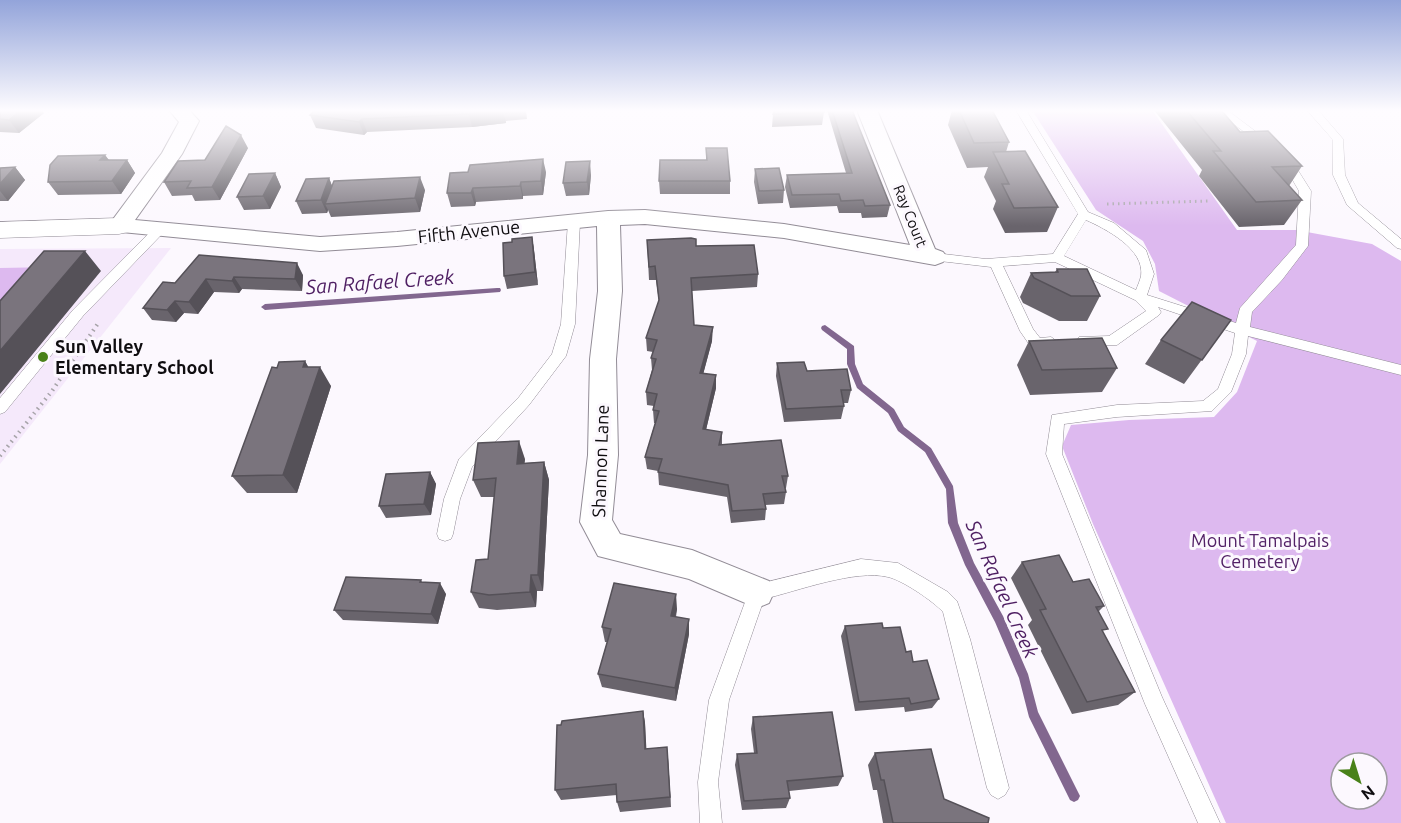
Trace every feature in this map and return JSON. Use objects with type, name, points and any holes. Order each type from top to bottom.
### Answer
[{"type":"street","points":[[119,226],[175,148]]},
{"type":"street","name":"Ray Court","points":[[884,148],[930,256]]},
{"type":"street","name":"Fifth Avenue","points":[[0,230],[119,226],[320,244],[397,239],[608,218],[645,217],[784,231],[930,256]]},
{"type":"street","name":"Shannon Lane","points":[[608,218],[610,291],[603,358],[603,455],[596,522],[610,546],[692,565],[757,592]]},
{"type":"lane","points":[[1044,148],[1081,210],[1110,226],[1142,253],[1148,274],[1140,297]]},
{"type":"lane","points":[[1209,823],[1155,704],[1054,454],[1057,418],[1117,411],[1207,407],[1224,392],[1239,354],[1245,311],[1302,246],[1305,191],[1284,156],[1273,148]]},
{"type":"lane","points":[[1339,148],[1340,175],[1353,205],[1401,246]]},
{"type":"lane","points":[[1057,258],[1081,210]]},
{"type":"lane","points":[[445,534],[452,499],[465,464],[524,401],[559,356],[568,324],[574,222]]},
{"type":"lane","points":[[0,408],[78,313],[141,252],[160,229]]},
{"type":"lane","points":[[930,256],[995,262],[1057,258],[1140,297],[1242,330],[1401,369]]},
{"type":"lane","points":[[995,262],[1026,331],[1036,343],[1112,341],[1154,312],[1140,297]]},
{"type":"lane","points":[[711,823],[708,782],[719,700],[757,592],[861,567],[892,569],[942,598],[951,607],[962,639],[998,788]]},
{"type":"path","points":[[1081,210],[1208,201]]},
{"type":"path","points":[[0,456],[52,391],[100,320]]},
{"type":"shaded area","name":"Sun Valley Elementary School","points":[[171,248],[0,464],[0,249]]},
{"type":"green space","name":"Mount Tamalpais Cemetery","points":[[1057,148],[1179,148],[1237,230],[1296,230],[1372,244],[1401,261],[1401,823],[1226,823],[1093,524],[1062,446],[1071,425],[1214,417],[1237,392],[1257,341],[1159,291],[1155,264],[1143,241],[1096,210]]},
{"type":"green space","points":[[54,267],[0,339],[0,268]]},
{"type":"building","points":[[212,148],[234,148],[212,187],[187,188],[191,181],[164,182],[178,161],[205,160]]},
{"type":"building","points":[[706,148],[727,148],[730,181],[659,181],[660,160],[707,160]]},
{"type":"building","points":[[844,148],[867,148],[890,205],[865,206],[863,200],[841,201],[839,194],[792,195],[787,175],[852,173]]},
{"type":"building","points":[[1219,148],[1285,148],[1302,166],[1272,167],[1302,200],[1256,202],[1213,151],[1221,151]]},
{"type":"building","points":[[1025,151],[1058,207],[1014,208],[1002,184],[1009,184],[993,152]]},
{"type":"building","points":[[105,155],[100,160],[127,160],[112,181],[48,182],[50,165],[58,156]]},
{"type":"building","points":[[543,159],[541,181],[521,182],[520,186],[473,188],[471,193],[447,193],[450,173],[468,172],[470,165]]},
{"type":"building","points":[[590,161],[587,182],[563,183],[566,162]]},
{"type":"building","points":[[15,167],[0,184],[0,168]]},
{"type":"building","points":[[779,168],[784,190],[759,191],[755,169]]},
{"type":"building","points":[[275,173],[263,196],[237,197],[249,174]]},
{"type":"building","points":[[420,177],[415,198],[325,204],[334,181]]},
{"type":"building","points":[[329,178],[321,200],[296,201],[306,179]]},
{"type":"building","points":[[532,237],[535,272],[504,276],[503,243],[512,242],[512,239]]},
{"type":"building","points":[[696,239],[696,246],[754,245],[758,274],[691,278],[694,325],[713,327],[700,373],[716,375],[703,429],[722,432],[719,445],[781,440],[788,476],[782,476],[786,492],[763,494],[766,509],[732,511],[728,485],[658,472],[662,459],[645,457],[659,411],[653,410],[657,394],[646,392],[656,359],[651,358],[657,340],[646,338],[659,300],[655,266],[649,267],[647,240]]},
{"type":"building","points":[[44,251],[85,251],[0,351],[0,301]]},
{"type":"building","points":[[199,255],[297,263],[295,279],[234,277],[232,281],[206,279],[189,302],[175,301],[167,310],[143,308],[163,282],[175,283]]},
{"type":"building","points":[[1057,269],[1087,269],[1100,296],[1071,296],[1034,278],[1031,273],[1058,272]]},
{"type":"building","points":[[1192,302],[1231,320],[1202,360],[1161,340]]},
{"type":"building","points":[[1102,338],[1117,368],[1042,370],[1029,341]]},
{"type":"building","points":[[305,361],[303,367],[320,367],[283,475],[232,476],[272,367],[277,368],[279,362]]},
{"type":"building","points":[[804,362],[807,371],[847,369],[851,390],[841,390],[844,406],[786,409],[777,363]]},
{"type":"building","points":[[519,441],[517,464],[544,462],[538,575],[531,575],[530,592],[489,595],[471,592],[476,560],[488,559],[496,478],[473,480],[478,443]]},
{"type":"building","points":[[430,472],[424,504],[379,506],[386,474]]},
{"type":"building","points":[[1059,555],[1073,582],[1089,579],[1104,606],[1096,607],[1108,629],[1102,630],[1135,692],[1087,702],[1040,610],[1046,609],[1022,562]]},
{"type":"building","points":[[346,577],[440,583],[431,614],[334,610]]},
{"type":"building","points":[[614,583],[676,594],[671,616],[689,619],[675,688],[598,674],[611,629],[602,627]]},
{"type":"building","points":[[882,623],[883,628],[900,627],[906,652],[911,651],[913,662],[927,660],[939,699],[911,704],[909,698],[859,702],[845,626]]},
{"type":"building","points":[[643,711],[645,749],[667,747],[670,797],[617,802],[616,784],[555,790],[557,725],[561,725],[562,721]]},
{"type":"building","points":[[832,712],[843,776],[787,781],[790,798],[744,801],[737,754],[757,753],[753,717]]},
{"type":"building","points":[[931,749],[944,799],[989,818],[988,823],[893,823],[884,780],[881,780],[875,753]]},
{"type":"waterway","name":"San Rafael Creek","points":[[265,307],[497,290]]},
{"type":"waterway","name":"San Rafael Creek","points":[[825,328],[851,348],[851,364],[860,386],[891,411],[901,429],[928,450],[950,489],[953,523],[970,565],[999,619],[1024,678],[1033,713],[1074,796]]},
{"type":"place","name":"Sun Valley Elementary School","points":[[43,357]]}]
